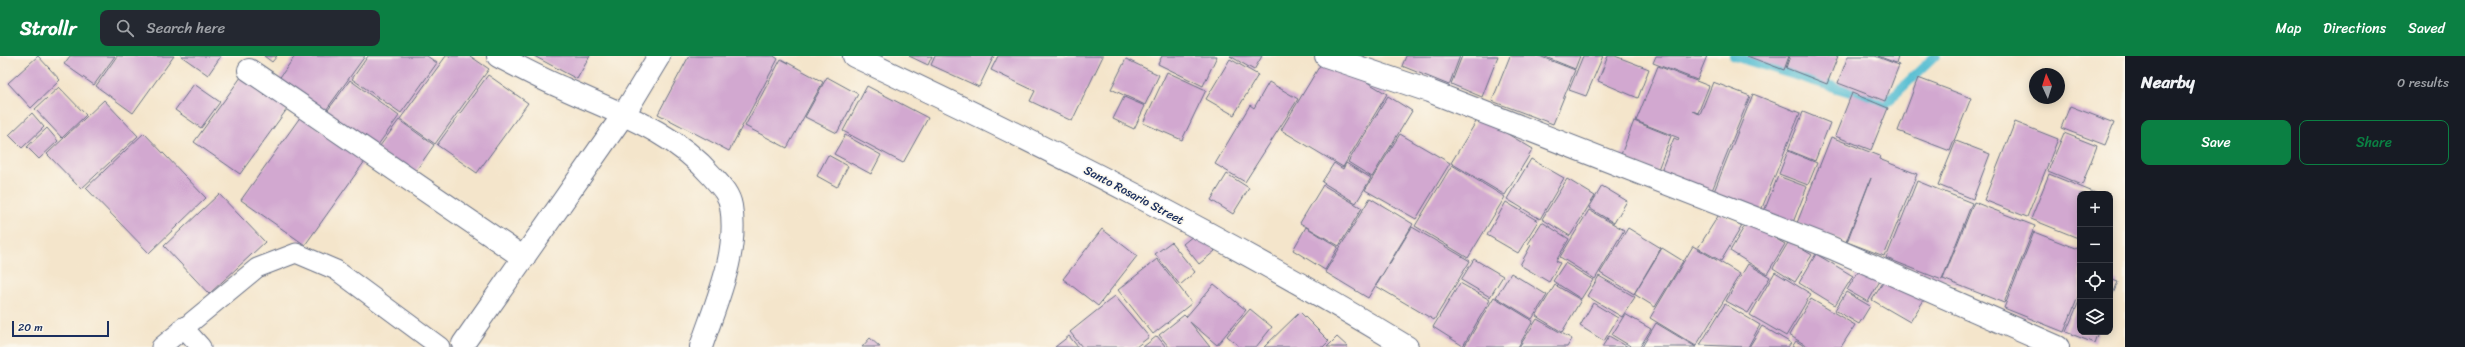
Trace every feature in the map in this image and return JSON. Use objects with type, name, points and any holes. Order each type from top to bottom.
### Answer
[{"type":"street","points":[[498,56],[562,88],[624,114],[680,145],[703,165],[726,192],[731,205],[732,247],[701,347]]},
{"type":"street","points":[[462,345],[624,114],[658,56]]},
{"type":"street","name":"Santo Rosario Street","points":[[854,56],[941,97],[1154,205],[1348,311],[1407,347]]},
{"type":"street","points":[[1326,56],[1429,91],[1832,248],[2058,347]]},
{"type":"street","points":[[249,70],[524,258]]},
{"type":"lane","points":[[161,347],[183,327],[257,268],[296,253],[336,270],[440,347]]},
{"type":"lane","points":[[183,327],[201,347]]},
{"type":"building","points":[[38,56],[60,80],[31,108],[8,83]]},
{"type":"building","points":[[70,56],[115,56],[94,85],[64,64]]},
{"type":"building","points":[[117,56],[174,56],[133,113],[96,86]]},
{"type":"building","points":[[181,56],[221,56],[208,75]]},
{"type":"building","points":[[264,56],[277,56],[272,62]]},
{"type":"building","points":[[295,56],[365,56],[324,113],[278,80]]},
{"type":"building","points":[[368,56],[427,56],[437,63],[401,113],[352,79]]},
{"type":"building","points":[[446,56],[470,56],[489,69],[435,144],[400,119]]},
{"type":"building","points":[[534,56],[590,56],[577,79]]},
{"type":"building","points":[[689,56],[774,56],[778,59],[729,151],[658,114]]},
{"type":"building","points":[[909,56],[932,56],[928,65]]},
{"type":"building","points":[[935,56],[994,56],[979,87],[931,65]]},
{"type":"building","points":[[998,56],[1103,56],[1072,121],[1030,101],[1035,91],[991,70]]},
{"type":"building","points":[[1162,56],[1217,56],[1203,86],[1158,64]]},
{"type":"building","points":[[1230,56],[1262,56],[1254,70]]},
{"type":"building","points":[[1406,56],[1460,56],[1449,85],[1402,66]]},
{"type":"building","points":[[1462,56],[1498,56],[1482,97],[1451,84]]},
{"type":"building","points":[[1510,56],[1539,56],[1575,70],[1553,124],[1492,101]]},
{"type":"building","points":[[1543,56],[1580,56],[1575,69]]},
{"type":"building","points":[[1583,56],[1603,56],[1586,96],[1569,90]]},
{"type":"building","points":[[1608,56],[1615,56],[1649,69],[1638,98],[1598,81]]},
{"type":"building","points":[[1656,56],[1707,56],[1697,80],[1653,63]]},
{"type":"building","points":[[1747,56],[1789,56],[1784,70]]},
{"type":"building","points":[[1790,56],[1838,56],[1827,84],[1786,68]]},
{"type":"building","points":[[1848,56],[1875,56],[1899,65],[1885,101],[1838,83]]},
{"type":"building","points":[[1878,56],[1898,56],[1896,63]]},
{"type":"building","points":[[1325,57],[1387,94],[1343,167],[1281,130]]},
{"type":"building","points":[[781,59],[823,82],[787,148],[745,126]]},
{"type":"building","points":[[1126,59],[1159,75],[1145,105],[1111,89]]},
{"type":"building","points":[[1230,59],[1258,75],[1234,115],[1206,99]]},
{"type":"building","points":[[1658,66],[1709,86],[1698,113],[1692,111],[1700,114],[1713,82],[1750,96],[1711,193],[1660,173],[1674,138],[1678,140],[1679,138],[1636,121]]},
{"type":"building","points":[[1167,72],[1206,90],[1182,140],[1143,123]]},
{"type":"building","points":[[244,73],[290,105],[240,174],[194,142]]},
{"type":"building","points":[[488,75],[528,103],[477,173],[437,145]]},
{"type":"building","points":[[827,77],[858,94],[837,133],[805,117]]},
{"type":"building","points":[[1918,78],[1971,98],[1950,151],[1898,131]]},
{"type":"building","points":[[350,80],[399,116],[375,149],[325,114]]},
{"type":"building","points":[[1269,82],[1298,99],[1245,182],[1215,164],[1250,105],[1254,108]]},
{"type":"building","points":[[194,84],[220,102],[201,128],[175,110]]},
{"type":"building","points":[[867,86],[928,118],[903,163],[843,131]]},
{"type":"building","points":[[59,87],[86,115],[62,138],[35,109]]},
{"type":"building","points":[[1852,93],[1888,108],[1871,150],[1835,136]]},
{"type":"building","points":[[1753,94],[1800,113],[1760,213],[1713,194]]},
{"type":"building","points":[[1388,96],[1412,111],[1372,177],[1348,162]]},
{"type":"building","points":[[1124,97],[1145,106],[1134,129],[1113,119]]},
{"type":"building","points":[[104,100],[138,136],[81,189],[47,154]]},
{"type":"building","points":[[2070,106],[2114,123],[2105,145],[2061,128]]},
{"type":"building","points":[[1803,112],[1830,123],[1815,161],[1788,150]]},
{"type":"building","points":[[32,113],[44,127],[22,148],[9,135]]},
{"type":"building","points":[[301,116],[365,161],[305,245],[241,200]]},
{"type":"building","points":[[1479,117],[1533,149],[1505,195],[1451,163]]},
{"type":"building","points":[[399,120],[434,145],[413,175],[377,150]]},
{"type":"building","points":[[1634,121],[1671,136],[1657,172],[1620,157]]},
{"type":"building","points":[[2015,122],[2058,139],[2027,217],[1984,200]]},
{"type":"building","points":[[47,128],[58,141],[39,159],[27,147]]},
{"type":"building","points":[[144,133],[206,198],[149,253],[86,188]]},
{"type":"building","points":[[2064,133],[2097,146],[2082,185],[2048,171]]},
{"type":"building","points":[[1400,134],[1450,163],[1416,219],[1365,190]]},
{"type":"building","points":[[845,135],[881,155],[871,174],[834,154]]},
{"type":"building","points":[[1831,137],[1880,156],[1879,159],[1917,174],[1884,256],[1847,242],[1871,178],[1846,242],[1797,223]]},
{"type":"building","points":[[1956,141],[1990,154],[1973,199],[1938,185]]},
{"type":"building","points":[[1788,151],[1817,163],[1808,185],[1779,174]]},
{"type":"building","points":[[828,155],[848,166],[837,187],[817,176]]},
{"type":"building","points":[[1531,159],[1564,178],[1540,219],[1507,199]]},
{"type":"building","points":[[1334,163],[1343,169],[1346,163],[1371,178],[1356,203],[1322,182]]},
{"type":"building","points":[[1452,165],[1505,197],[1468,258],[1415,226]]},
{"type":"building","points":[[1227,174],[1249,188],[1233,214],[1211,200]]},
{"type":"building","points":[[2049,174],[2091,191],[2077,191],[2077,238],[2031,219]]},
{"type":"building","points":[[1778,176],[1807,187],[1792,225],[1763,214]]},
{"type":"building","points":[[1567,179],[1595,196],[1570,236],[1542,219]]},
{"type":"building","points":[[1917,181],[1972,203],[1942,280],[1886,258]]},
{"type":"building","points":[[1323,185],[1362,208],[1339,246],[1300,223]]},
{"type":"building","points":[[1602,186],[1627,201],[1614,223],[1589,208]]},
{"type":"building","points":[[219,194],[265,242],[209,294],[164,246]]},
{"type":"building","points":[[1370,198],[1413,224],[1368,298],[1325,272]]},
{"type":"building","points":[[1506,202],[1538,221],[1518,253],[1487,235]]},
{"type":"building","points":[[1974,202],[2035,226],[2004,303],[1943,279]]},
{"type":"building","points":[[1589,210],[1624,230],[1595,279],[1560,257]]},
{"type":"building","points":[[1720,213],[1742,226],[1721,261],[1698,248]]},
{"type":"building","points":[[1542,222],[1569,239],[1556,261],[1560,263],[1549,282],[1520,265],[1531,245],[1528,244]]},
{"type":"building","points":[[1747,222],[1785,244],[1767,274],[1730,251]]},
{"type":"building","points":[[1306,227],[1338,247],[1325,270],[1293,250]]},
{"type":"building","points":[[1412,227],[1470,261],[1434,320],[1376,286]]},
{"type":"building","points":[[1628,228],[1661,248],[1634,294],[1600,273]]},
{"type":"building","points":[[1102,229],[1137,256],[1098,306],[1063,279]]},
{"type":"building","points":[[1199,231],[1215,251],[1199,264],[1183,244]]},
{"type":"building","points":[[2034,232],[2077,249],[2077,300],[2064,332],[2004,308]]},
{"type":"building","points":[[1789,241],[1812,255],[1795,282],[1773,268]]},
{"type":"building","points":[[1171,242],[1195,272],[1180,285],[1155,254]]},
{"type":"building","points":[[1693,246],[1740,274],[1696,346],[1650,318]]},
{"type":"building","points":[[1662,248],[1683,261],[1655,307],[1634,294]]},
{"type":"building","points":[[1816,254],[1853,276],[1835,305],[1799,283]]},
{"type":"building","points":[[1157,259],[1192,303],[1153,334],[1118,290]]},
{"type":"building","points":[[1474,259],[1503,276],[1490,297],[1461,280]]},
{"type":"building","points":[[1565,263],[1593,280],[1581,299],[1553,281]]},
{"type":"building","points":[[1748,264],[1770,277],[1748,313],[1726,301]]},
{"type":"building","points":[[1861,267],[1881,279],[1868,302],[1847,290]]},
{"type":"building","points":[[1775,272],[1811,294],[1786,336],[1750,315]]},
{"type":"building","points":[[1511,273],[1547,295],[1532,319],[1496,297]]},
{"type":"building","points":[[1599,276],[1635,297],[1622,317],[1587,296]]},
{"type":"building","points":[[1886,278],[1924,300],[1910,322],[1872,300]]},
{"type":"building","points":[[2113,280],[2118,282],[2113,294]]},
{"type":"building","points":[[1460,283],[1490,300],[1463,346],[1433,327]]},
{"type":"building","points":[[1214,284],[1246,310],[1217,345],[1190,322],[1210,347],[1169,347],[1159,335],[1184,315],[1186,317]]},
{"type":"building","points":[[1555,285],[1581,300],[1562,332],[1536,316]]},
{"type":"building","points":[[1846,292],[1870,306],[1859,324],[1835,310]]},
{"type":"building","points":[[1115,296],[1149,337],[1136,347],[1082,347],[1070,332]]},
{"type":"building","points":[[1494,297],[1533,321],[1518,347],[1464,347]]},
{"type":"building","points":[[1811,299],[1855,325],[1841,347],[1809,347],[1789,335]]},
{"type":"building","points":[[1593,303],[1618,318],[1604,341],[1580,326]]},
{"type":"building","points":[[1725,304],[1760,325],[1748,347],[1700,345]]},
{"type":"building","points":[[2077,306],[2077,335],[2097,335],[2094,343],[2066,332]]},
{"type":"building","points":[[1250,309],[1272,327],[1256,347],[1240,347],[1227,336]]},
{"type":"building","points":[[1300,312],[1329,341],[1323,347],[1264,347]]},
{"type":"building","points":[[1625,314],[1651,329],[1640,347],[1632,347],[1612,335]]},
{"type":"building","points":[[1537,319],[1572,339],[1567,347],[1519,347]]},
{"type":"building","points":[[1656,323],[1696,347],[1642,347]]},
{"type":"building","points":[[1762,326],[1791,343],[1788,347],[1749,347]]},
{"type":"building","points":[[1069,336],[1078,347],[1055,347]]},
{"type":"building","points":[[1157,336],[1166,347],[1143,347]]},
{"type":"building","points":[[1609,336],[1628,347],[1602,347]]},
{"type":"building","points":[[1337,337],[1348,347],[1327,347]]},
{"type":"building","points":[[870,338],[880,347],[862,347]]},
{"type":"building","points":[[1796,341],[1806,347],[1792,347]]},
{"type":"waterway","points":[[1734,56],[1886,103],[1935,56]]}]
